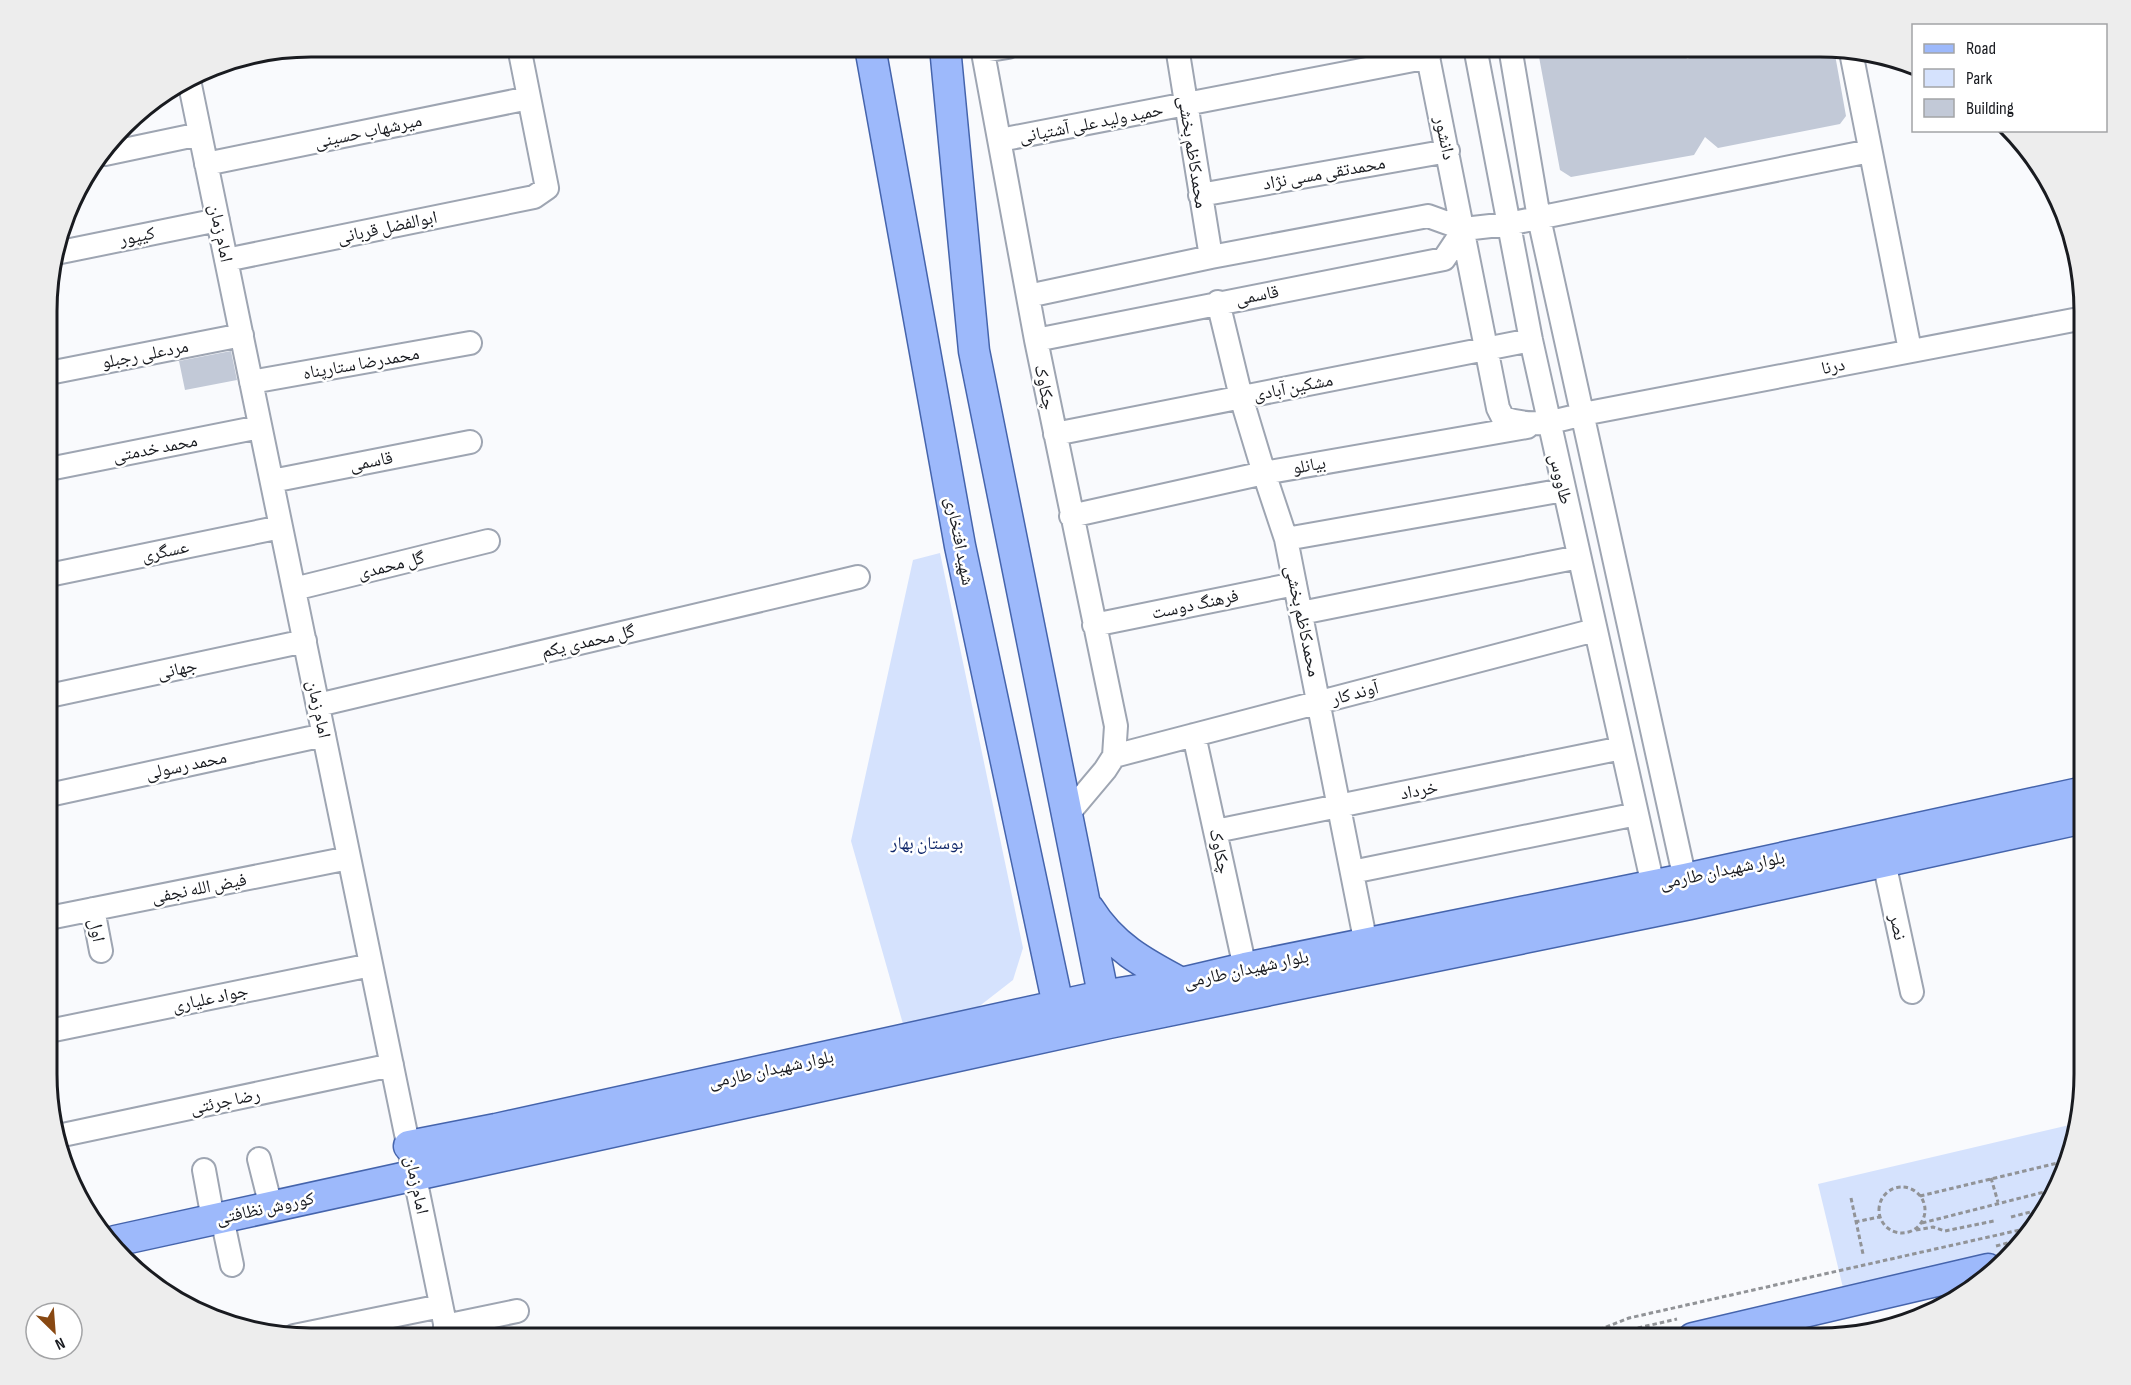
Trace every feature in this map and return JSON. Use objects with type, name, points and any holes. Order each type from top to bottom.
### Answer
[{"type":"main road","name":"شهید افتخاری","points":[[872,57],[960,546],[1061,1019]]},
{"type":"main road","points":[[946,57],[974,351],[1106,1010]]},
{"type":"main road","name":"بلوار شهیدان طارمی","points":[[1687,891],[2074,794]]},
{"type":"main road","name":"بلوار شهیدان طارمی","points":[[408,1146],[1061,1019],[1655,897],[1884,862],[2074,820]]},
{"type":"main road","name":"بلوار شهیدان طارمی","points":[[1106,1010],[1181,983],[1245,968],[1366,944],[1655,897]]},
{"type":"main road","points":[[1086,904],[1099,925],[1119,945],[1141,962],[1181,983]]},
{"type":"main road","name":"بلوار شهیدان طارمی","points":[[415,1176],[1061,1019]]},
{"type":"main road","name":"کوروش نظافتی","points":[[119,1240],[415,1176]]},
{"type":"main road","points":[[1736,1328],[1980,1271]]},
{"type":"street","points":[[521,57],[529,98]]},
{"type":"street","name":"چکاوک","points":[[984,57],[1036,340],[1116,726],[1114,756]]},
{"type":"street","name":"محمدکاظم بخشی","points":[[1178,57],[1210,257]]},
{"type":"street","name":"حمید ولید علی آشتیانی","points":[[1000,140],[1185,105],[1404,57]]},
{"type":"street","name":"دانشور","points":[[1428,57],[1498,408],[1503,418],[1517,423],[1549,424]]},
{"type":"street","name":"طاووس","points":[[1477,57],[1531,340],[1655,897]]},
{"type":"street","name":"طاووس","points":[[1512,57],[1539,218],[1687,891]]},
{"type":"street","points":[[1852,59],[1910,350]]},
{"type":"street","name":"امام زمان","points":[[191,88],[445,1324]]},
{"type":"street","name":"میرشهاب حسینی","points":[[206,164],[529,98]]},
{"type":"street","name":"ابوالفضل قربانی","points":[[226,260],[534,196],[547,188],[529,98]]},
{"type":"street","points":[[113,152],[200,134]]},
{"type":"street","name":"محمدتقی مسی نژاد","points":[[1200,195],[1448,151]]},
{"type":"street","points":[[1028,296],[1210,257],[1428,216],[1464,229],[1508,224],[1870,151]]},
{"type":"street","name":"کیپور","points":[[65,251],[218,220]]},
{"type":"street","name":"قاسمی","points":[[1036,340],[1218,302],[1444,259],[1464,229]]},
{"type":"street","name":"محمدکاظم بخشی","points":[[1218,302],[1241,397],[1286,539],[1366,944]]},
{"type":"street","name":"درنا","points":[[1549,424],[1583,414],[2074,320]]},
{"type":"street","name":"مردعلی رجبلو","points":[[57,371],[242,335]]},
{"type":"street","name":"مشکین آبادی","points":[[1055,434],[1531,340]]},
{"type":"street","name":"محمدرضا ستارپناه","points":[[251,382],[470,343]]},
{"type":"street","name":"بیانلو","points":[[1071,516],[1264,473],[1549,424]]},
{"type":"street","name":"محمد خدمتی","points":[[57,467],[260,427]]},
{"type":"street","name":"قاسمی","points":[[272,481],[470,442]]},
{"type":"street","points":[[1286,539],[1564,490]]},
{"type":"street","name":"عسگری","points":[[57,573],[281,527]]},
{"type":"street","name":"گل محمدی","points":[[294,589],[488,541]]},
{"type":"street","points":[[1301,613],[1579,557]]},
{"type":"street","name":"گل محمدی یکم","points":[[318,705],[858,577]]},
{"type":"street","name":"فرهنگ دوست","points":[[1094,625],[1295,584]]},
{"type":"street","name":"آوند کار","points":[[1114,756],[1595,630]]},
{"type":"street","name":"جهانی","points":[[57,694],[304,641]]},
{"type":"street","name":"محمد رسولی","points":[[57,793],[324,735]]},
{"type":"street","name":"چکاوک","points":[[1194,735],[1245,968]]},
{"type":"street","name":"خرداد","points":[[1216,831],[1622,748]]},
{"type":"street","points":[[1068,814],[1114,756]]},
{"type":"street","points":[[1352,872],[1637,814]]},
{"type":"street","name":"فیض الله نجفی","points":[[57,916],[349,858]]},
{"type":"street","name":"نصر","points":[[1884,862],[1912,992]]},
{"type":"street","name":"اول","points":[[93,909],[101,951]]},
{"type":"street","name":"جواد علیاری","points":[[57,1029],[371,965]]},
{"type":"street","name":"رضا جرئتی","points":[[65,1135],[392,1065]]},
{"type":"street","points":[[259,1159],[271,1207]]},
{"type":"street","points":[[204,1170],[232,1265]]},
{"type":"street","points":[[395,1328],[445,1324],[517,1311]]},
{"type":"path","points":[[1920,1196],[2058,1164]]},
{"type":"path","points":[[1991,1178],[1998,1203]]},
{"type":"path","points":[[1922,1223],[1926,1213],[1924,1202],[1910,1188],[1899,1186],[1889,1190],[1882,1197],[1878,1207],[1879,1217],[1884,1226],[1893,1232],[1904,1234],[1933,1227],[1945,1231],[1994,1221]]},
{"type":"path","points":[[1914,1230],[1922,1223],[2045,1192]]},
{"type":"path","points":[[1851,1198],[1863,1254]]},
{"type":"path","points":[[2011,1216],[2034,1211]]},
{"type":"path","points":[[1855,1222],[1879,1217]]},
{"type":"path","points":[[1604,1328],[1629,1318],[2020,1230]]},
{"type":"green space","name":"بوستان بهار","points":[[940,553],[1023,948],[1013,980],[977,1008],[903,1024],[851,841],[913,560]]},
{"type":"green space","points":[[2068,1125],[2061,1156],[2048,1186],[2031,1215],[2000,1254],[1844,1292],[1818,1184]]},
{"type":"building","points":[[1539,57],[1836,58],[1846,116],[1840,124],[1718,148],[1705,137],[1694,155],[1571,177],[1560,170]]},
{"type":"building","points":[[231,351],[237,380],[185,390],[179,361]]}]
